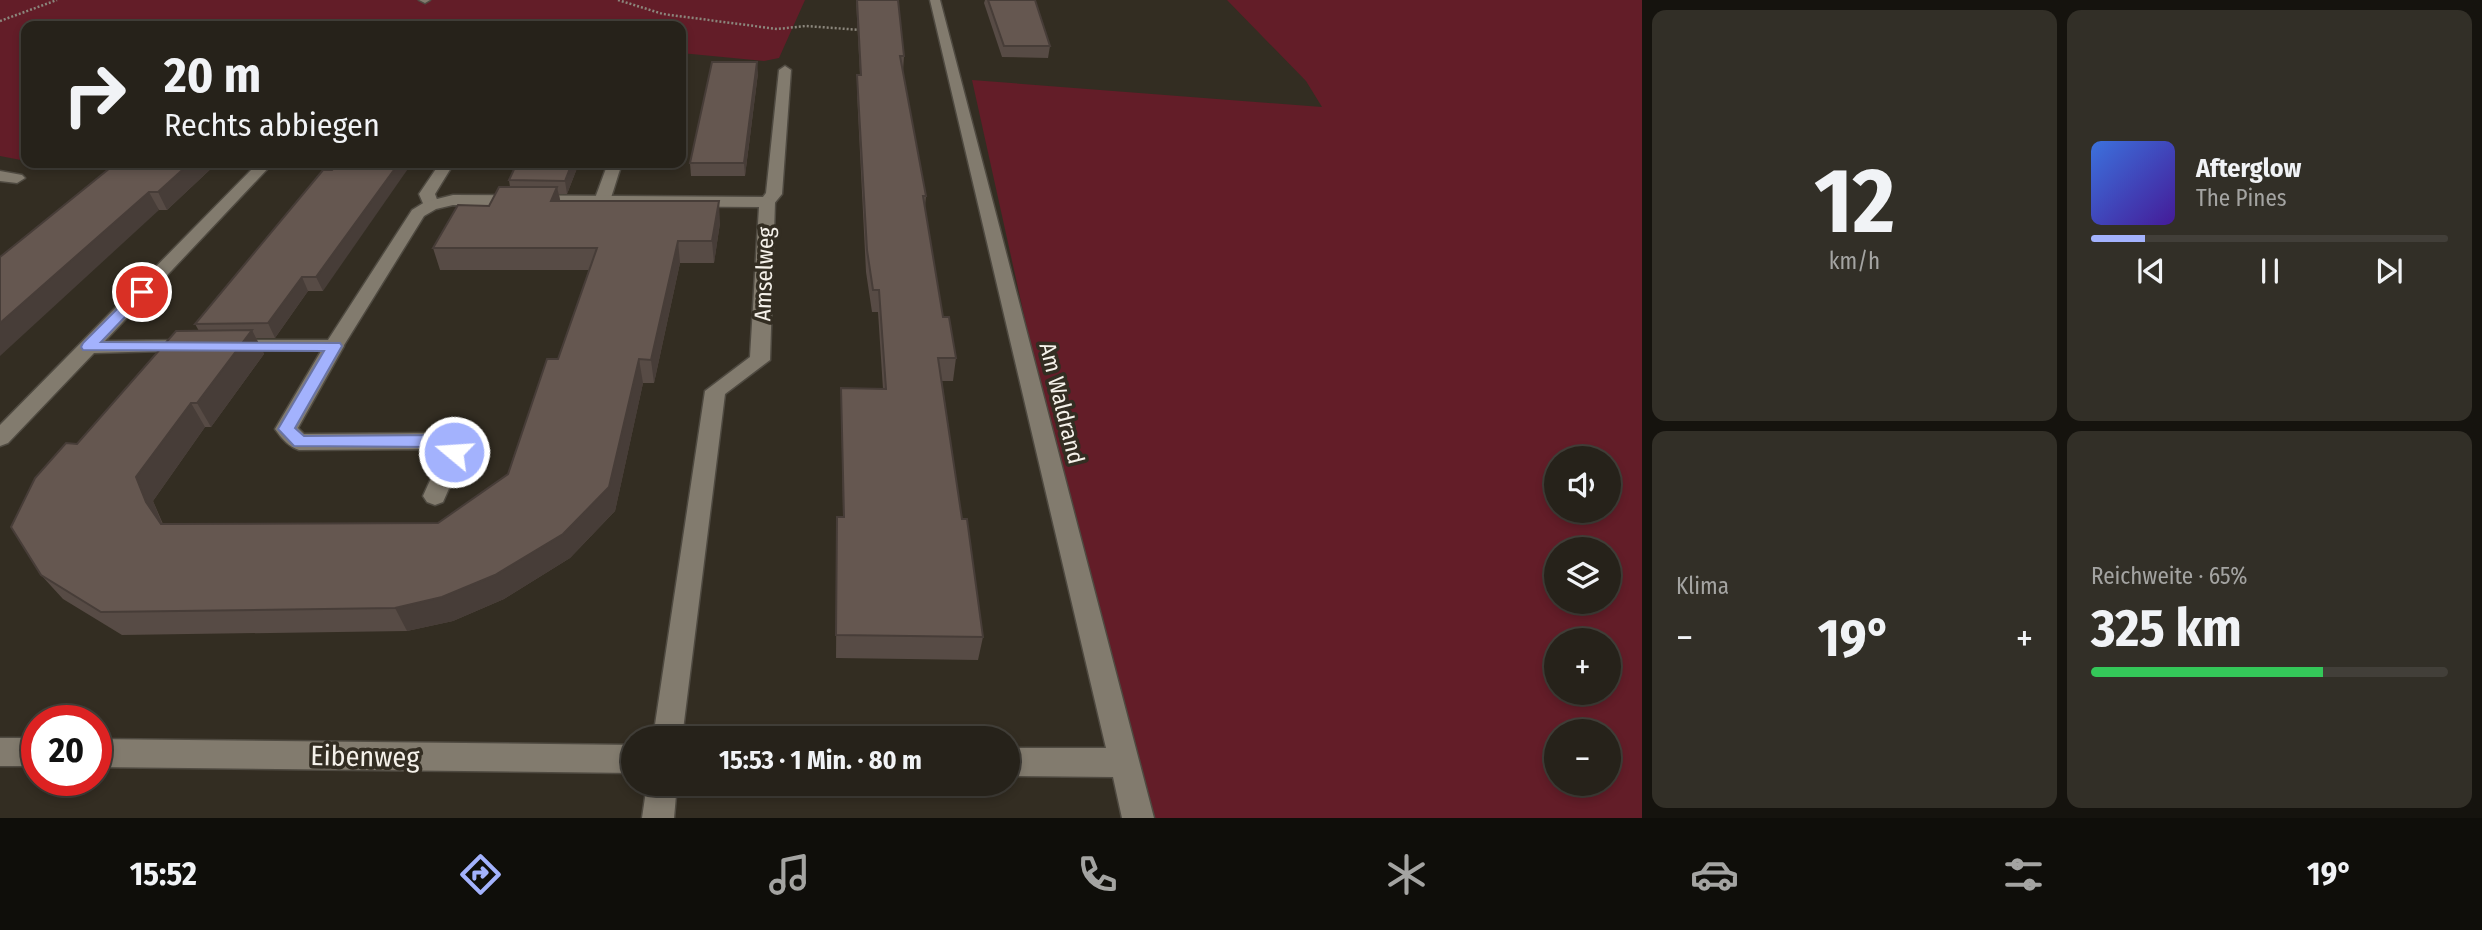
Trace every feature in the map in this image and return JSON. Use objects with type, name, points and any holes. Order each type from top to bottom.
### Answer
[{"type":"street","name":"Am Waldrand","points":[[935,0],[1138,818]]},
{"type":"street","points":[[767,202],[774,194],[785,69]]},
{"type":"street","points":[[0,438],[261,168]]},
{"type":"street","points":[[435,496],[454,452],[441,441],[299,442],[286,429],[334,346],[418,213],[431,205],[427,194],[444,168]]},
{"type":"street","points":[[602,201],[613,168]]},
{"type":"street","points":[[0,176],[17,178]]},
{"type":"street","name":"Amselweg","points":[[431,205],[453,200],[767,202],[760,360],[715,391],[670,726]]},
{"type":"street","points":[[89,347],[334,346]]},
{"type":"street","points":[[0,752],[21,752]]},
{"type":"street","name":"Eibenweg","points":[[112,753],[621,759]]},
{"type":"street","points":[[1020,762],[1123,763]]},
{"type":"street","points":[[659,818],[661,796]]},
{"type":"path","points":[[0,21],[57,0]]},
{"type":"path","points":[[618,0],[676,16],[777,29],[806,26],[862,30]]},
{"type":"shaded area","points":[[0,0],[805,0],[779,58],[764,61],[686,53],[686,21],[21,21],[21,160],[0,156]]},
{"type":"shaded area","points":[[1227,0],[1642,0],[1642,818],[1138,818],[1123,763],[972,80],[1322,107],[1306,81]]},
{"type":"building","points":[[857,0],[898,0],[904,56],[900,56],[926,196],[923,196],[943,317],[949,317],[956,358],[938,358],[962,519],[967,519],[983,637],[836,635],[837,517],[844,517],[841,388],[886,389],[879,290],[873,290],[867,250],[857,75],[861,75]]},
{"type":"building","points":[[988,0],[1035,0],[1050,46],[1004,46]]},
{"type":"building","points":[[712,62],[757,62],[744,163],[690,163]]},
{"type":"building","points":[[110,168],[184,168],[158,192],[149,192],[0,323],[0,257]]},
{"type":"building","points":[[395,168],[316,277],[302,277],[268,323],[195,324],[323,170]]},
{"type":"building","points":[[515,168],[570,168],[565,181],[509,180]]},
{"type":"building","points":[[499,187],[557,187],[551,201],[719,201],[712,241],[678,241],[651,360],[639,359],[609,487],[563,534],[495,575],[442,597],[395,608],[101,612],[41,575],[11,527],[35,478],[66,443],[77,444],[176,331],[252,330],[197,403],[191,403],[136,477],[146,502],[161,524],[438,523],[508,474],[547,359],[558,359],[597,248],[433,248],[458,205],[489,206]]},
{"type":"route","points":[[142,292],[89,347],[334,346],[286,429],[299,442],[441,441],[454,452]]}]
